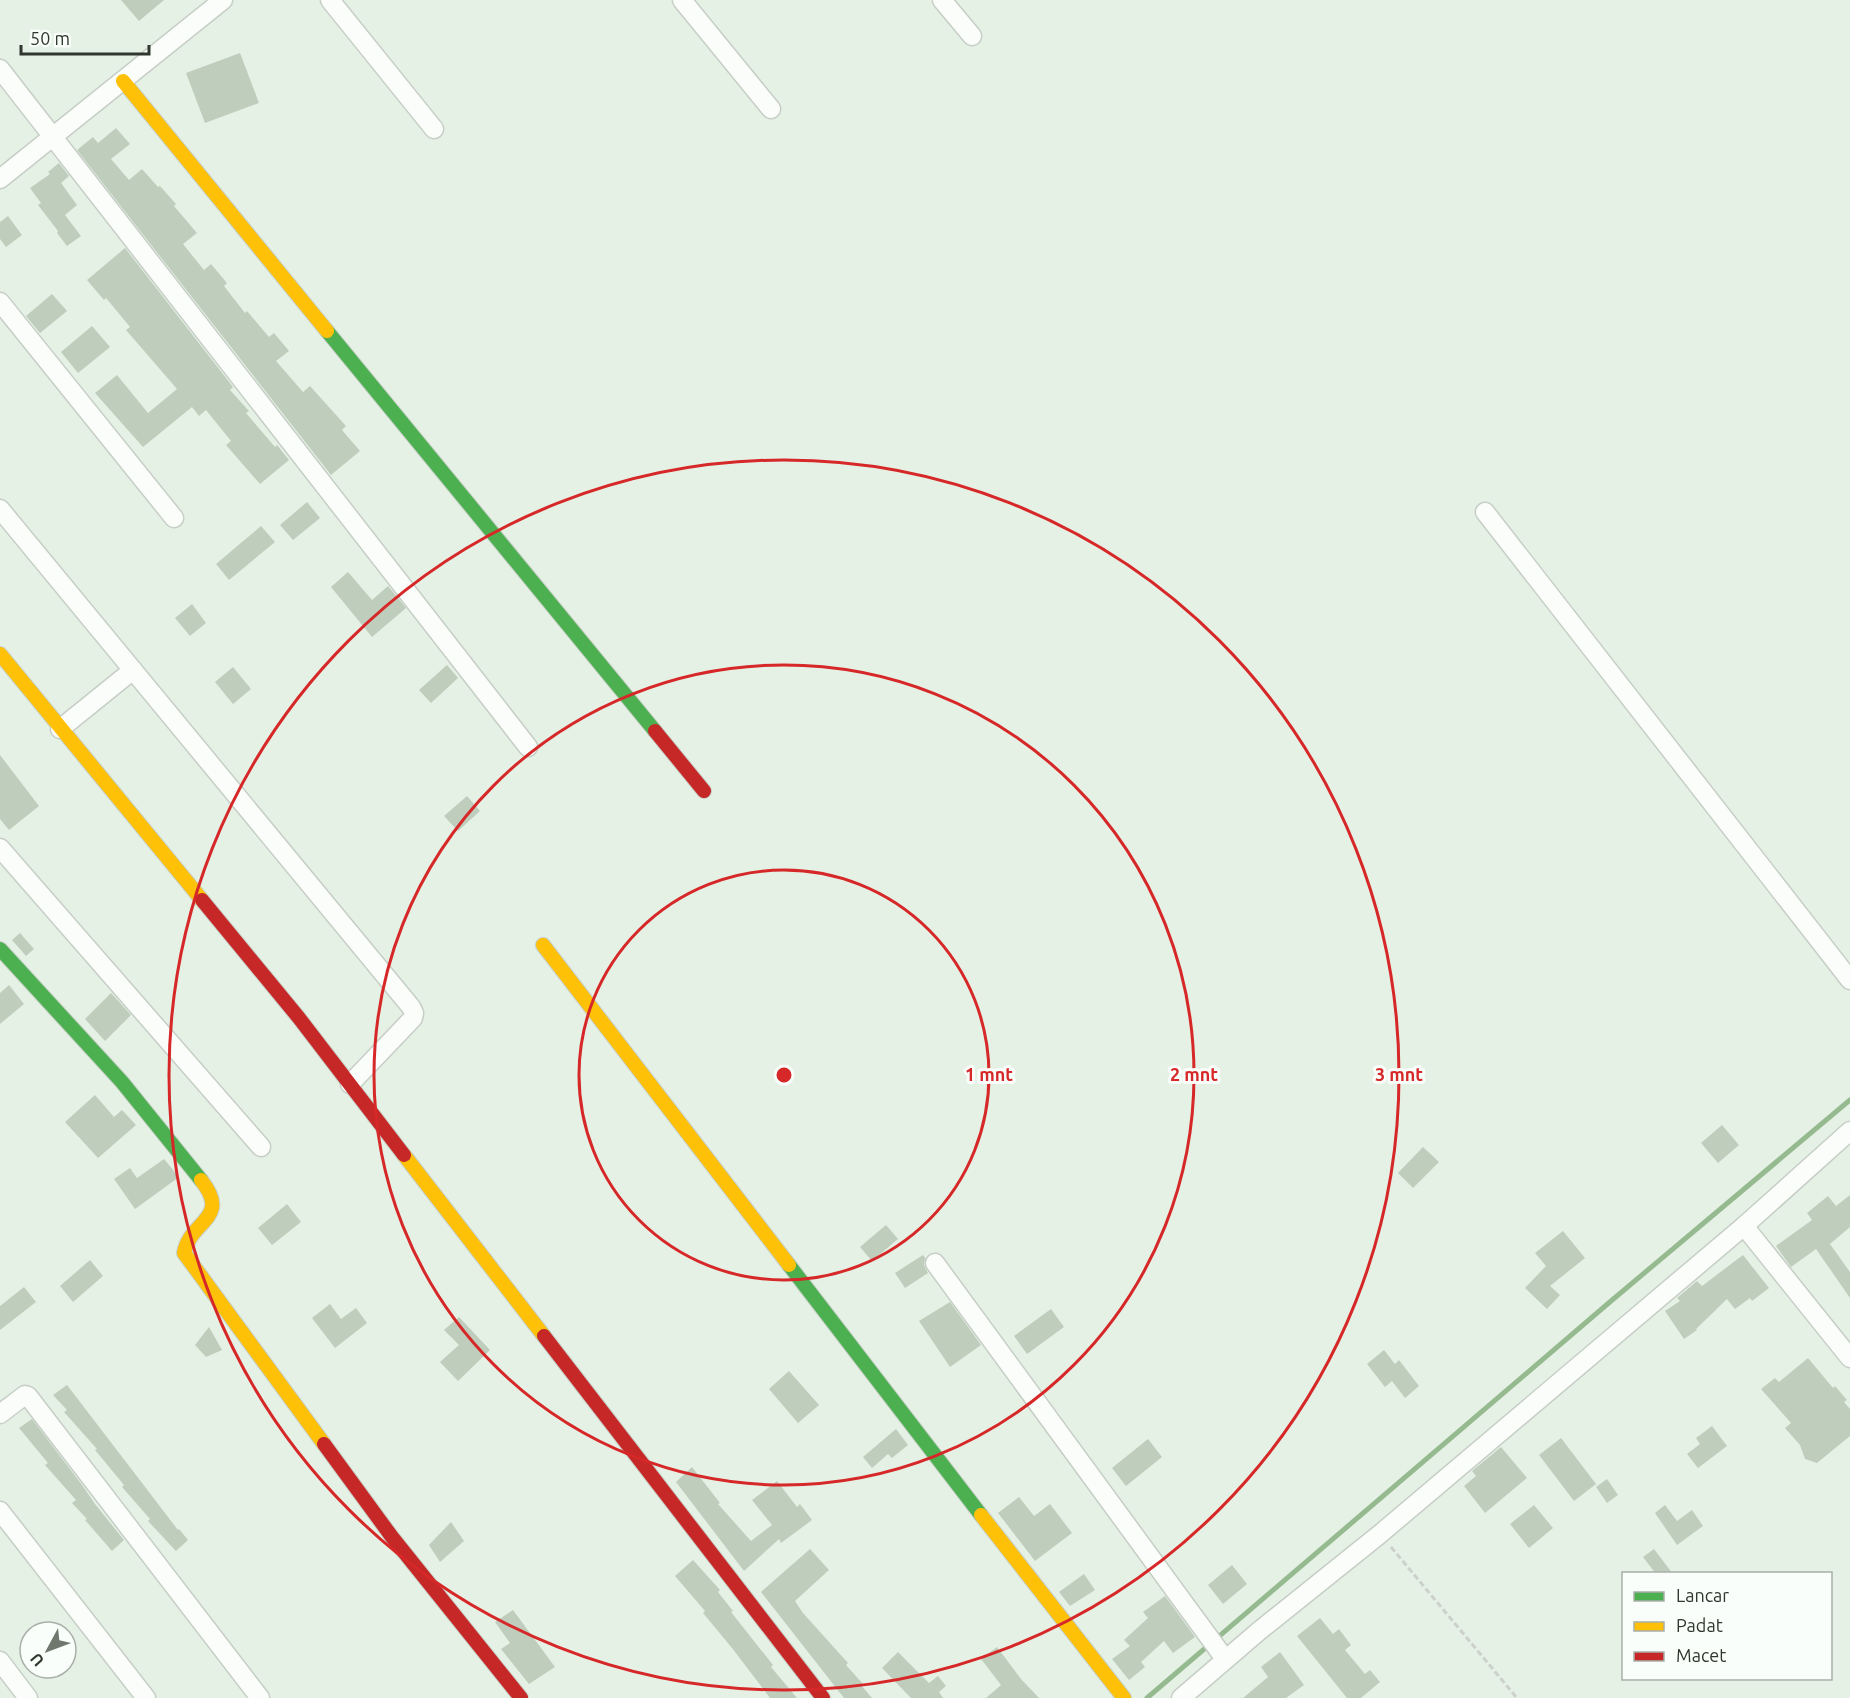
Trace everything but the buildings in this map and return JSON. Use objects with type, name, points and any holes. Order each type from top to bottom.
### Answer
[{"type":"street","points":[[0,179],[223,0]]},
{"type":"street","points":[[330,0],[434,129]]},
{"type":"street","points":[[682,0],[771,109]]},
{"type":"street","points":[[942,0],[972,36]]},
{"type":"street","points":[[0,69],[528,747]]},
{"type":"street","points":[[123,81],[704,791]]},
{"type":"street","points":[[0,302],[174,518]]},
{"type":"street","points":[[0,509],[411,1007],[414,1013],[413,1018],[350,1084]]},
{"type":"street","points":[[1485,512],[1850,980]]},
{"type":"street","points":[[0,654],[292,1009],[823,1698]]},
{"type":"street","points":[[60,729],[133,670]]},
{"type":"street","points":[[0,848],[261,1148]]},
{"type":"street","points":[[543,945],[1031,1581],[1124,1698]]},
{"type":"street","points":[[0,949],[122,1082],[211,1193],[214,1202],[213,1210],[185,1244],[184,1253],[392,1537],[521,1698]]},
{"type":"street","points":[[1181,1698],[1222,1655],[1380,1534],[1744,1226],[1850,1131]]},
{"type":"street","points":[[1744,1226],[1850,1358]]},
{"type":"street","points":[[935,1263],[1222,1655]]},
{"type":"street","points":[[0,1414],[25,1395],[28,1396],[260,1698]]},
{"type":"street","points":[[0,1511],[146,1698]]},
{"type":"street","points":[[0,1661],[28,1698]]},
{"type":"path","points":[[1380,1534],[1517,1698]]},
{"type":"waterway","points":[[1147,1698],[1850,1100]]},
{"type":"traffic: fast","points":[[327,331],[655,731]]},
{"type":"traffic: fast","points":[[0,949],[122,1082],[201,1180]]},
{"type":"traffic: fast","points":[[789,1265],[981,1515]]},
{"type":"traffic: slow","points":[[123,81],[327,331]]},
{"type":"traffic: slow","points":[[0,654],[202,900]]},
{"type":"traffic: slow","points":[[543,945],[789,1265]]},
{"type":"traffic: slow","points":[[404,1155],[544,1336]]},
{"type":"traffic: slow","points":[[201,1180],[209,1193],[212,1203],[211,1212],[188,1242],[184,1253],[324,1444]]},
{"type":"traffic: slow","points":[[981,1515],[1124,1698]]},
{"type":"traffic: jam","points":[[655,731],[704,791]]},
{"type":"traffic: jam","points":[[202,900],[299,1018],[404,1155]]},
{"type":"traffic: jam","points":[[544,1336],[823,1698]]},
{"type":"traffic: jam","points":[[324,1444],[392,1537],[521,1698]]}]
